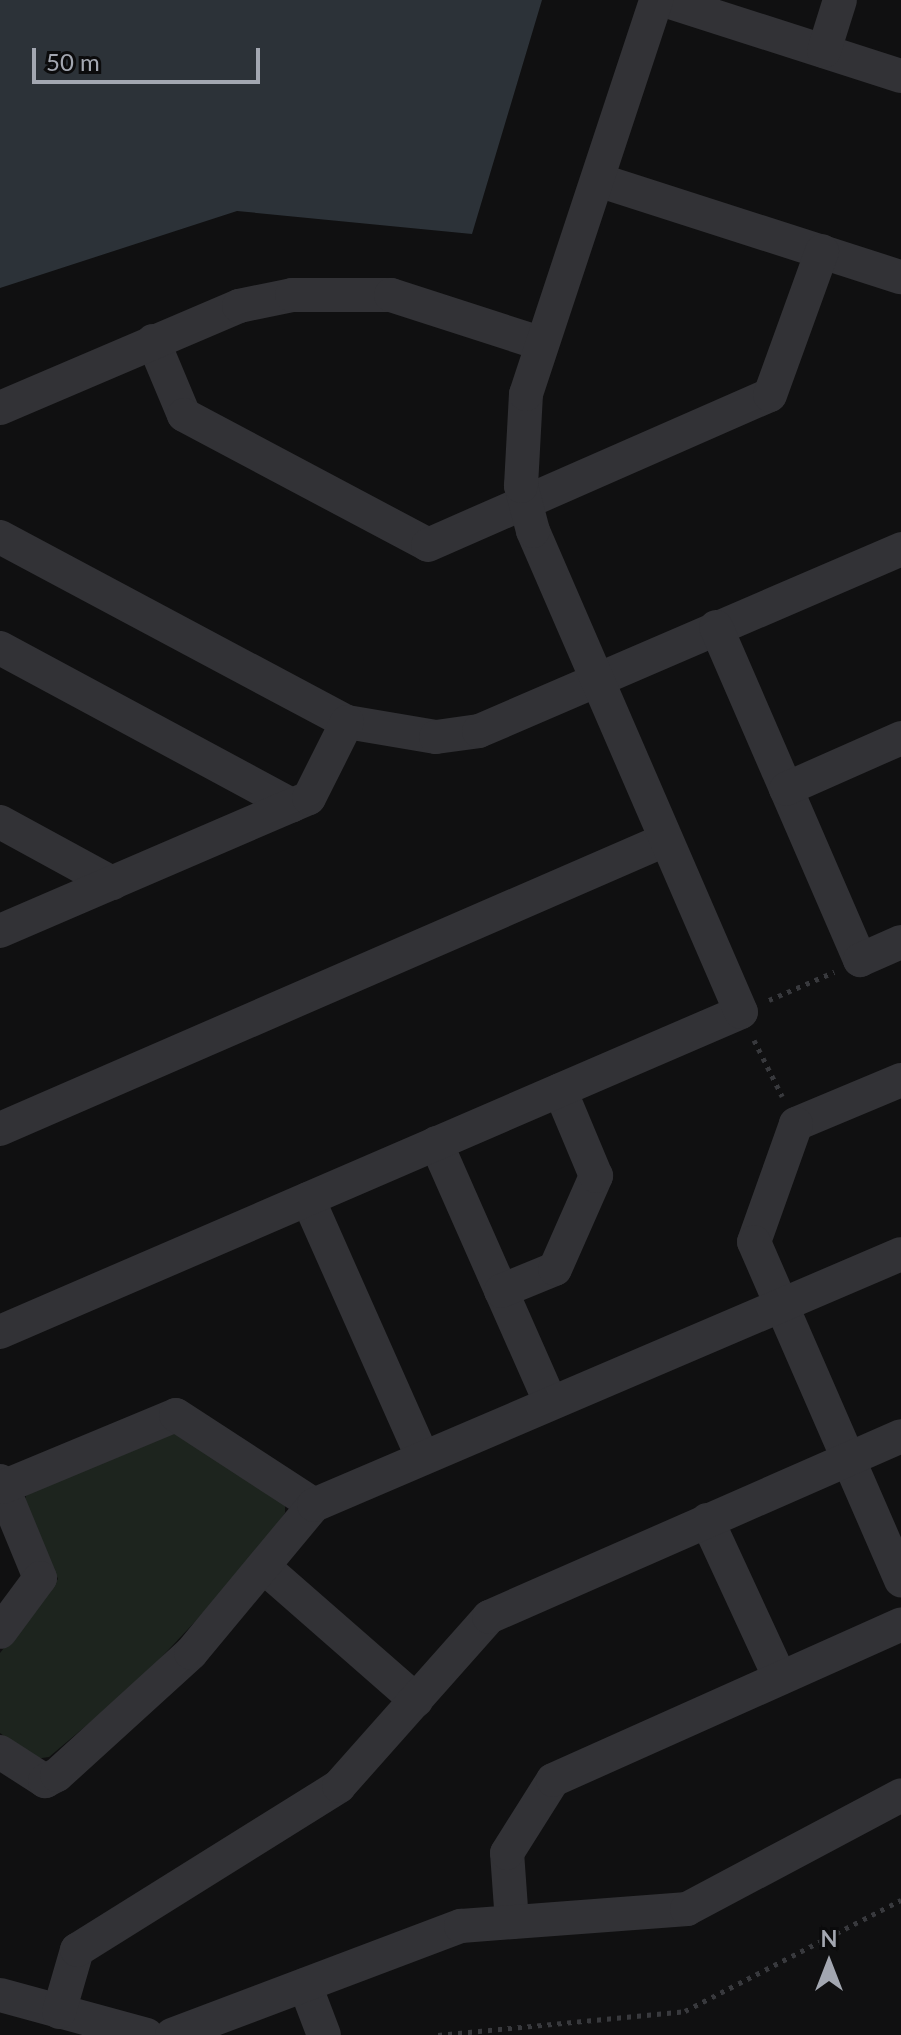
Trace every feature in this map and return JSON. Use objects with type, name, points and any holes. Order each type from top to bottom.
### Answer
[{"type":"street","points":[[0,1332],[741,1012],[596,681],[525,502],[519,441],[540,343],[598,180],[656,0]]},
{"type":"street","points":[[664,0],[901,76]]},
{"type":"street","points":[[824,51],[840,0]]},
{"type":"street","points":[[598,180],[901,277]]},
{"type":"street","points":[[153,341],[184,415],[428,545],[770,395],[822,251]]},
{"type":"street","points":[[0,408],[239,306],[340,290],[391,295],[540,343]]},
{"type":"street","points":[[0,537],[347,722],[390,734],[479,731],[901,549]]},
{"type":"street","points":[[716,627],[860,960],[901,942]]},
{"type":"street","points":[[0,648],[292,805]]},
{"type":"street","points":[[0,931],[309,798],[347,722]]},
{"type":"street","points":[[786,789],[901,738]]},
{"type":"street","points":[[0,822],[112,883]]},
{"type":"street","points":[[0,1129],[665,840]]},
{"type":"street","points":[[901,1080],[796,1124],[754,1242],[901,1580]]},
{"type":"street","points":[[501,1291],[555,1269],[596,1176],[560,1090]]},
{"type":"street","points":[[436,1143],[550,1402]]},
{"type":"street","points":[[308,1199],[423,1458]]},
{"type":"street","points":[[0,1752],[45,1781],[57,1775],[191,1653],[265,1568],[314,1505],[779,1301],[901,1254]]},
{"type":"street","points":[[0,1632],[40,1578],[1,1484],[176,1415],[314,1505]]},
{"type":"street","points":[[59,2012],[77,1950],[339,1786],[489,1617],[847,1454],[901,1436]]},
{"type":"street","points":[[707,1520],[780,1678]]},
{"type":"street","points":[[265,1568],[416,1700]]},
{"type":"street","points":[[512,1922],[507,1853],[553,1780],[901,1624]]},
{"type":"street","points":[[172,2035],[461,1926],[687,1909],[901,1795]]},
{"type":"street","points":[[305,1985],[324,2035]]},
{"type":"street","points":[[0,1995],[147,2035]]},
{"type":"path","points":[[796,1124],[741,1012],[860,960]]},
{"type":"path","points":[[438,2035],[685,2011],[901,1900]]},
{"type":"shaded area","points":[[0,0],[542,0],[472,234],[237,211],[0,288]]},
{"type":"shaded area","points":[[165,1430],[184,1434],[285,1503],[285,1513],[242,1572],[138,1682],[49,1757],[35,1759],[0,1733],[0,1653],[58,1579],[24,1501],[29,1489]]}]
